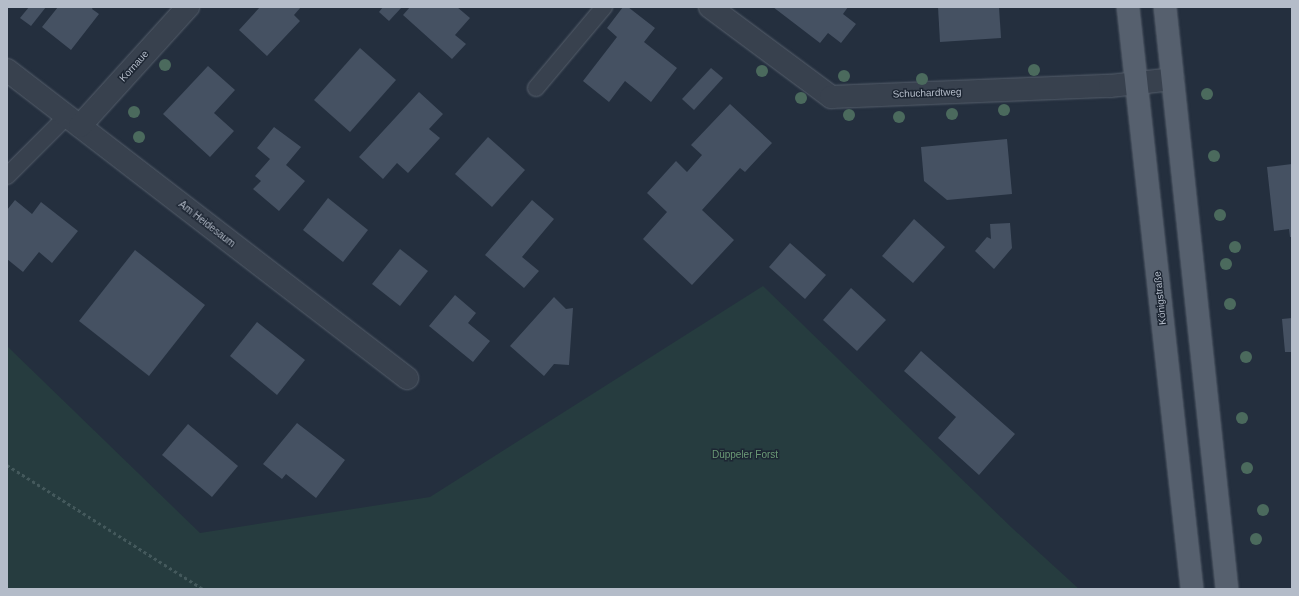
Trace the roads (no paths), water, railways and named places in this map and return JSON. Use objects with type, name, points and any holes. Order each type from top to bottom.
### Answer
[{"type":"main road","name":"Königstraße","points":[[1128,7],[1192,589]]},
{"type":"main road","points":[[1165,7],[1227,589]]},
{"type":"street","name":"Kornaue","points":[[74,121],[188,7]]},
{"type":"street","name":"Schuchardtweg","points":[[710,7],[831,97],[1110,86],[1173,79]]},
{"type":"street","name":"Am Heidesaum","points":[[7,70],[407,378]]},
{"type":"lane","points":[[536,88],[604,7]]},
{"type":"lane","points":[[7,176],[74,121]]},
{"type":"park label","name":"Düppeler Forst","points":[[745,455]]}]
